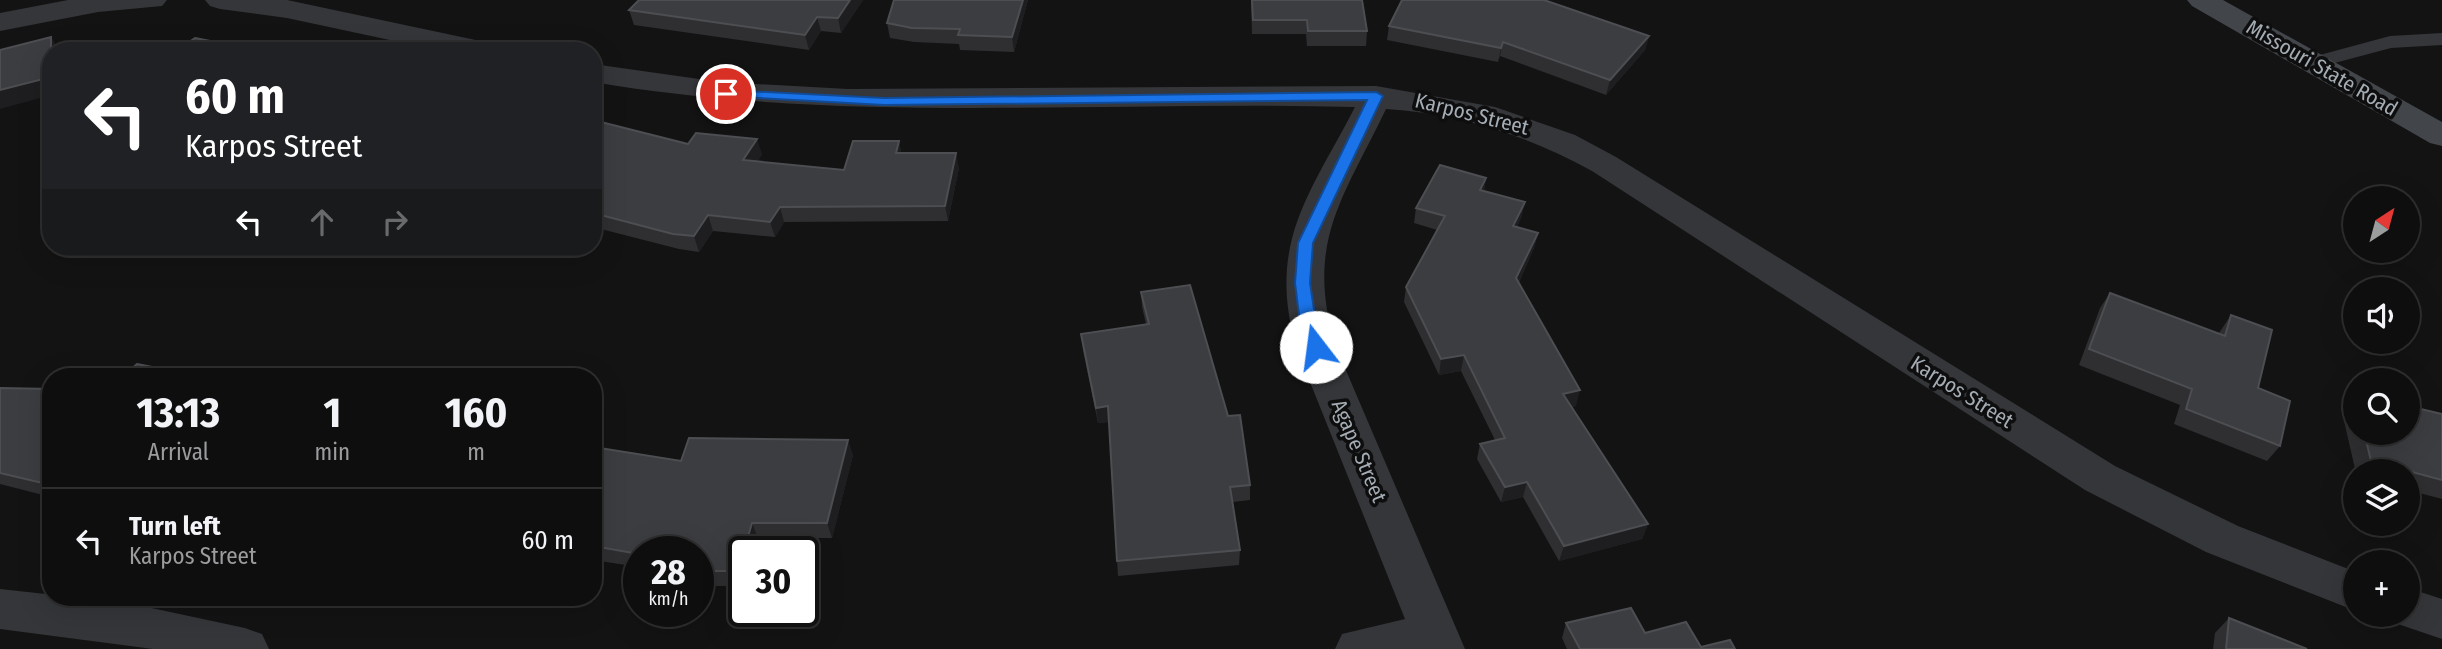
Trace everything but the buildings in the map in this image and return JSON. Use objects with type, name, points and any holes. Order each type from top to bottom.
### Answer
[{"type":"street","points":[[0,22],[98,3],[152,0]]},
{"type":"street","points":[[220,0],[286,9],[442,42]]},
{"type":"street","name":"Missouri State Road","points":[[2202,0],[2442,136]]},
{"type":"street","name":"Karpos Street","points":[[602,74],[700,91],[777,98],[884,102],[1376,96],[1460,107],[1505,118],[1551,135],[1604,164],[2100,478],[2222,539],[2343,587]]},
{"type":"street","name":"Agape Street","points":[[1376,96],[1312,224],[1306,243],[1302,283],[1308,323],[1316,347],[1438,641]]},
{"type":"street","points":[[0,609],[128,623],[245,649]]},
{"type":"street","points":[[2420,612],[2442,619]]},
{"type":"street","points":[[1359,649],[1438,641]]},
{"type":"lane","points":[[2312,62],[2390,42],[2442,39]]},
{"type":"route","points":[[726,94],[884,102],[1376,96],[1312,224],[1306,243],[1302,283],[1308,323],[1316,347]]}]
